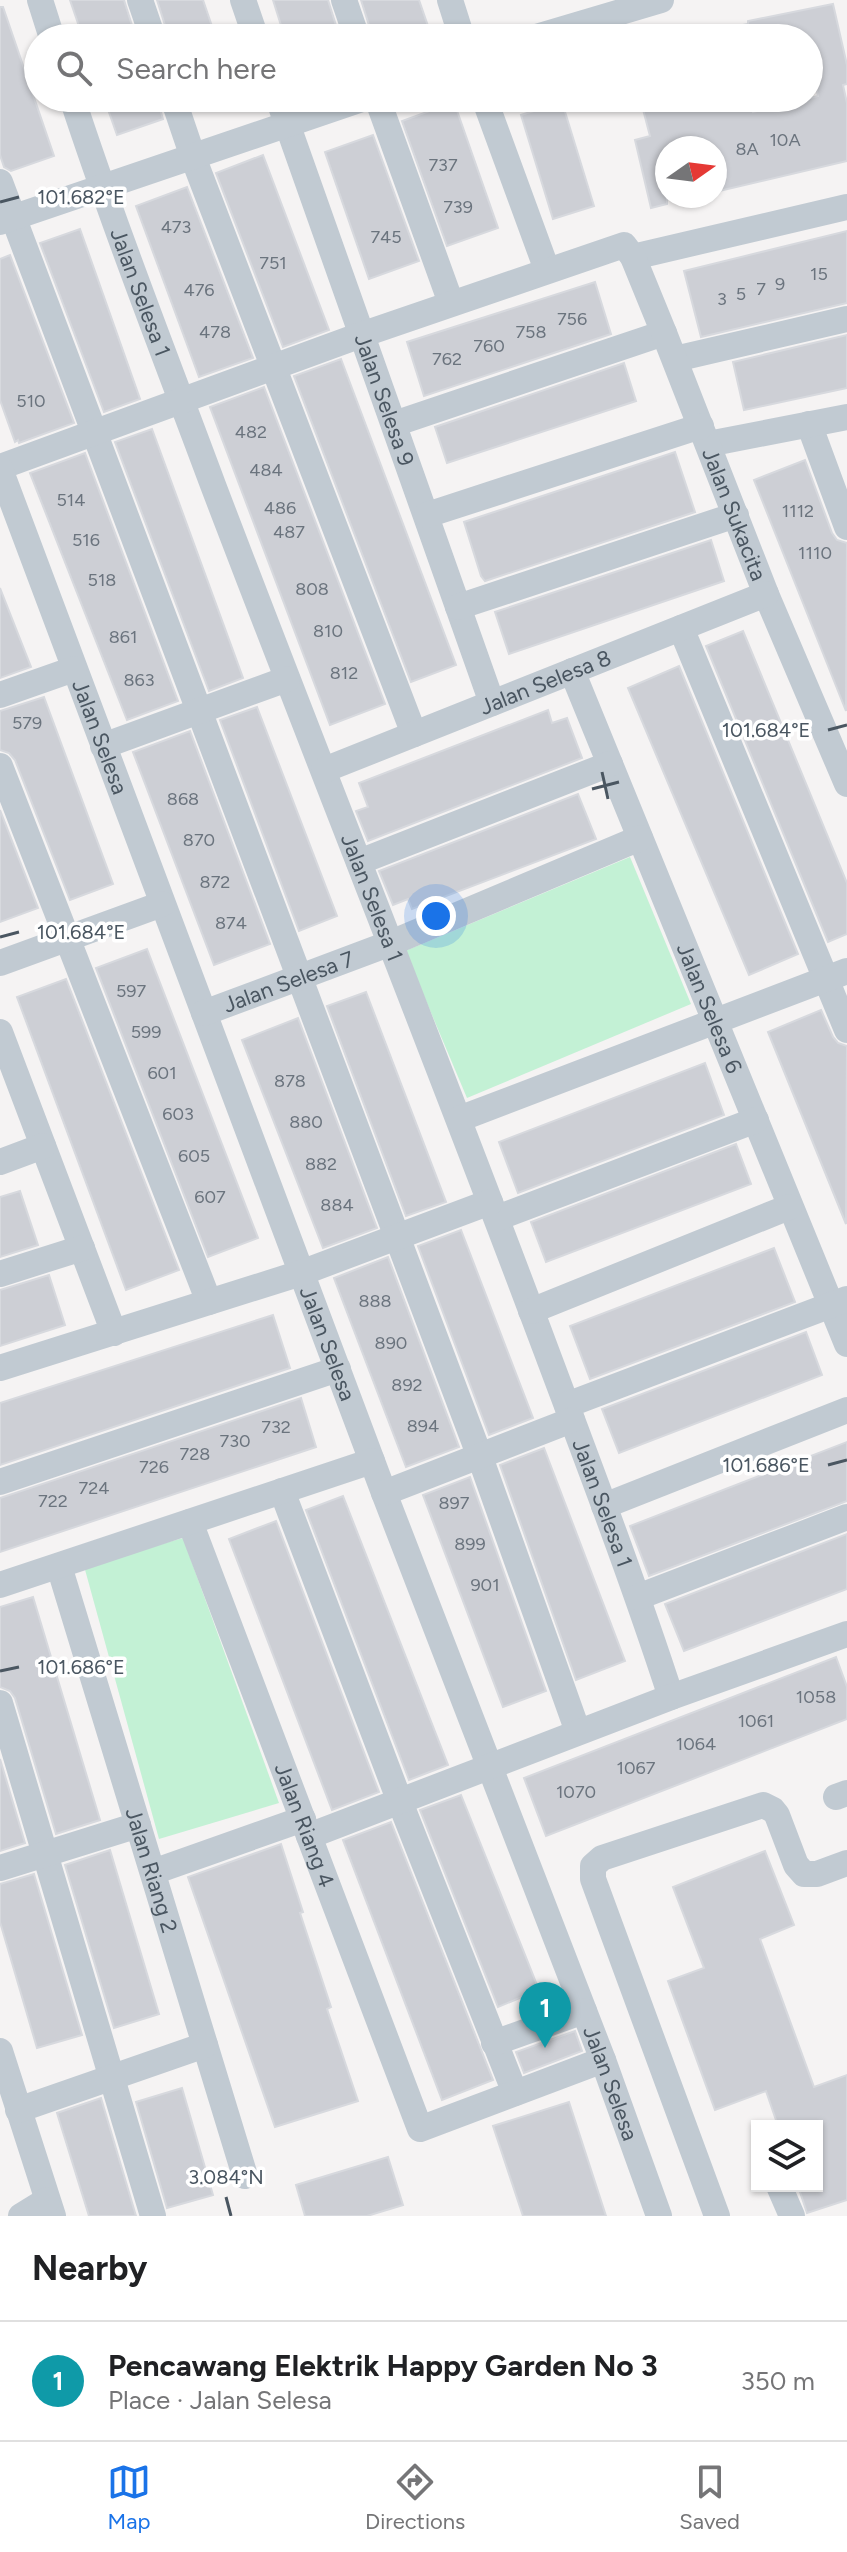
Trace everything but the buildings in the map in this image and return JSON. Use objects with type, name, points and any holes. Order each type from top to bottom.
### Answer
[{"type":"street","points":[[40,0],[48,24]]},
{"type":"street","points":[[140,0],[148,24]]},
{"type":"street","points":[[243,0],[251,24]]},
{"type":"street","points":[[344,0],[352,24]]},
{"type":"street","points":[[450,0],[458,24]]},
{"type":"street","points":[[580,24],[661,0]]},
{"type":"street","name":"Jalan Selesa 1","points":[[77,112],[101,187],[287,679],[459,1119],[638,1597],[671,1697]]},
{"type":"street","points":[[178,112],[414,734]]},
{"type":"street","name":"Jalan Selesa 9","points":[[283,112],[492,703]]},
{"type":"street","points":[[6,220],[325,112]]},
{"type":"street","points":[[382,112],[451,303]]},
{"type":"street","points":[[489,112],[547,270]]},
{"type":"street","points":[[0,182],[6,220],[93,433],[299,977],[480,1457],[578,1732]]},
{"type":"street","points":[[0,468],[547,270],[847,207]]},
{"type":"street","name":"Jalan Sukacita","points":[[628,251],[675,359],[766,594],[847,784]]},
{"type":"street","points":[[675,359],[847,319]]},
{"type":"street","points":[[394,424],[664,333]]},
{"type":"street","points":[[427,515],[705,435],[847,417]]},
{"type":"street","points":[[809,424],[847,527]]},
{"type":"street","name":"Jalan Selesa","points":[[0,468],[384,1493],[603,2060],[659,2216]]},
{"type":"street","points":[[458,607],[736,515]]},
{"type":"street","name":"Jalan Selesa 8","points":[[324,770],[766,594]]},
{"type":"street","points":[[681,628],[836,976],[847,1030]]},
{"type":"street","points":[[0,695],[74,669]]},
{"type":"street","name":"Jalan Selesa 6","points":[[572,671],[789,1207],[839,1302],[847,1344]]},
{"type":"street","points":[[103,746],[287,679]]},
{"type":"street","points":[[359,862],[610,764]]},
{"type":"street","points":[[0,766],[209,1302]]},
{"type":"street","name":"Jalan Selesa 7","points":[[204,1013],[391,943],[640,838]]},
{"type":"street","points":[[0,963],[162,904]]},
{"type":"street","points":[[459,1119],[836,976]]},
{"type":"street","points":[[0,1032],[6,1063],[43,1146],[114,1333]]},
{"type":"street","points":[[0,1368],[301,1273],[397,1237],[493,1210],[756,1120]]},
{"type":"street","points":[[0,1162],[43,1146]]},
{"type":"street","points":[[531,1311],[789,1207]]},
{"type":"street","points":[[0,1274],[82,1248]]},
{"type":"street","points":[[384,1493],[480,1457],[569,1413],[839,1302]]},
{"type":"street","points":[[0,1482],[338,1369]]},
{"type":"street","points":[[604,1506],[847,1410]]},
{"type":"street","points":[[0,1585],[372,1461]]},
{"type":"street","points":[[282,1491],[515,2093],[603,2060]]},
{"type":"street","points":[[638,1597],[847,1517]]},
{"type":"street","name":"Jalan Riang 4","points":[[190,1522],[420,2129],[515,2093]]},
{"type":"street","name":"Jalan Riang 2","points":[[59,1566],[245,2176]]},
{"type":"street","points":[[153,1872],[400,1802],[671,1697],[847,1634]]},
{"type":"street","points":[[0,1703],[153,2216]]},
{"type":"street","points":[[717,2216],[593,1879],[593,1866],[602,1858],[763,1805],[769,1806],[777,1815],[796,1865],[804,1874],[817,1874],[847,1863]]},
{"type":"street","points":[[0,1868],[138,1825]]},
{"type":"street","points":[[494,2043],[584,2011]]},
{"type":"street","points":[[18,2110],[205,2045]]},
{"type":"street","points":[[1,2059],[50,2208],[21,2216]]},
{"type":"street","points":[[782,2192],[792,2216]]},
{"type":"green space","points":[[630,857],[691,1004],[467,1098],[405,951]]},
{"type":"green space","points":[[183,1538],[279,1803],[159,1839],[84,1566]]},
{"type":"place","name":"Pencawang Elektrik Happy Garden No 3","points":[[545,2048]]}]
